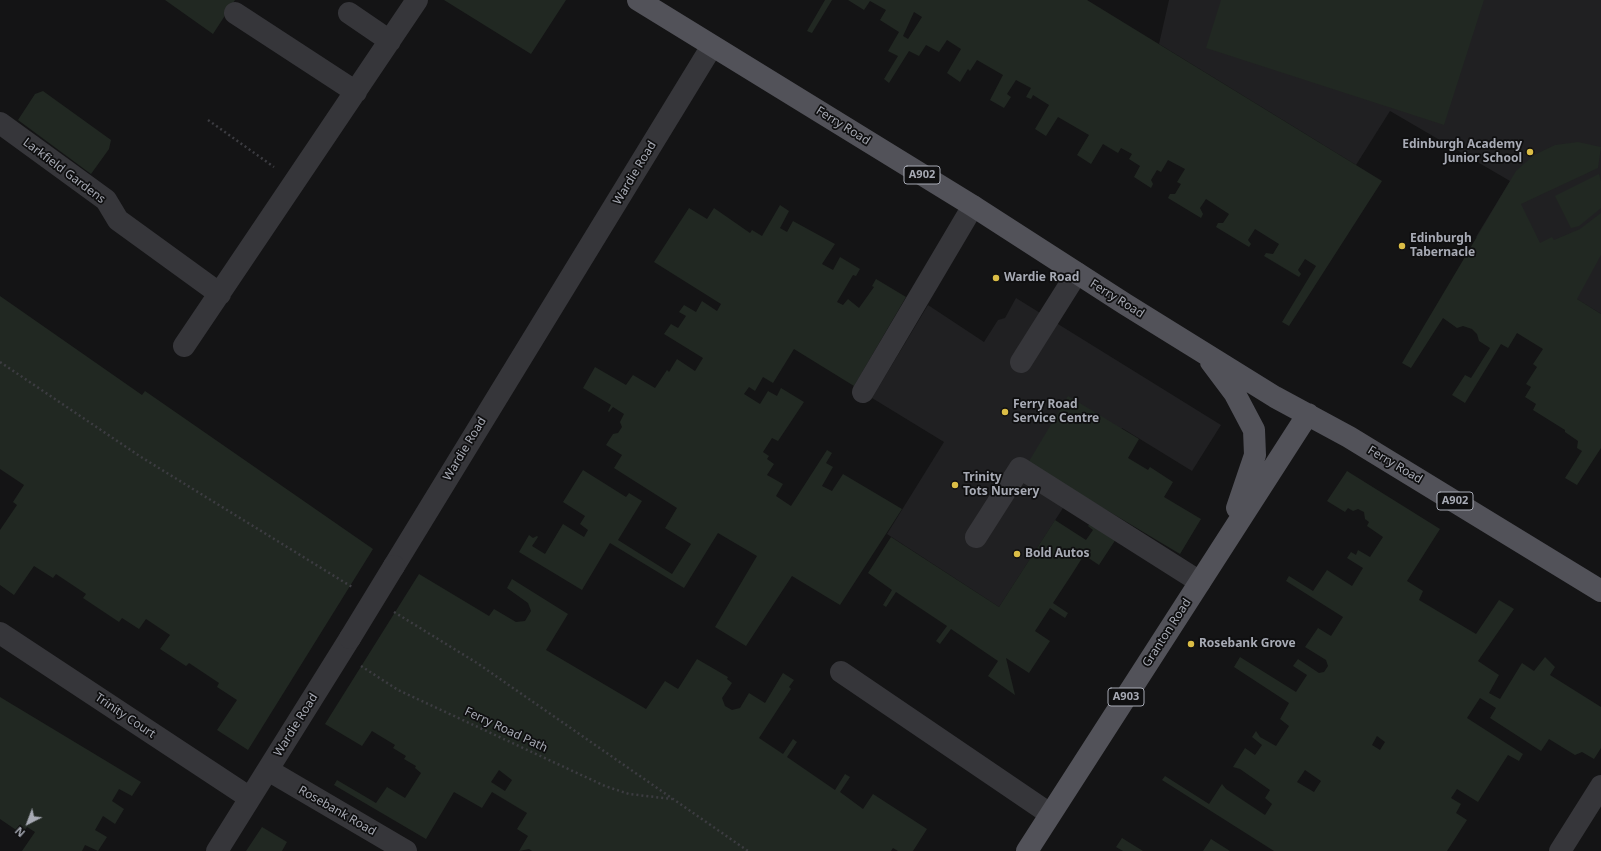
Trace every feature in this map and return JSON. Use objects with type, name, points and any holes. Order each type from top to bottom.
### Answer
[{"type":"main road","name":"Ferry Road","points":[[638,0],[973,206],[1275,397],[1349,436],[1601,591]]},
{"type":"main road","points":[[1205,353],[1235,394],[1254,430],[1256,455],[1225,542]]},
{"type":"main road","name":"Granton Road","points":[[1026,851],[1308,414]]},
{"type":"street","points":[[184,346],[296,182],[417,0]]},
{"type":"street","points":[[234,13],[356,92]]},
{"type":"street","points":[[349,14],[390,41]]},
{"type":"street","name":"Wardie Road","points":[[217,851],[346,645],[712,46]]},
{"type":"street","name":"Larkfield Gardens","points":[[0,123],[106,200],[118,220],[220,294]]},
{"type":"street","points":[[863,392],[973,206]]},
{"type":"street","points":[[1021,362],[1077,273]]},
{"type":"street","points":[[976,537],[1020,468],[1200,582]]},
{"type":"street","name":"Trinity Court","points":[[0,633],[250,798]]},
{"type":"street","points":[[841,672],[1050,814]]},
{"type":"street","name":"Rosebank Road","points":[[268,770],[406,851]]},
{"type":"street","points":[[1560,851],[1601,786]]},
{"type":"path","points":[[208,120],[296,182]]},
{"type":"path","name":"Ferry Road Path","points":[[346,645],[398,690],[605,786],[629,794],[672,799]]},
{"type":"shaded area","points":[[165,0],[235,0],[213,34]]},
{"type":"shaded area","points":[[444,0],[566,0],[531,54]]},
{"type":"shaded area","points":[[825,0],[832,0],[812,33],[807,31]]},
{"type":"shaded area","points":[[848,0],[1087,0],[1382,181],[1289,326],[1282,322],[1316,266],[1305,259],[1298,270],[1301,274],[1299,277],[1264,256],[1266,253],[1273,254],[1279,244],[1255,229],[1248,240],[1251,244],[1249,247],[1216,227],[1218,223],[1223,223],[1229,214],[1206,199],[1200,208],[1203,214],[1201,218],[1168,198],[1170,194],[1175,194],[1181,184],[1177,182],[1185,169],[1168,160],[1161,172],[1157,170],[1151,180],[1153,184],[1151,188],[1134,177],[1140,166],[1129,159],[1132,154],[1121,148],[1118,153],[1103,144],[1091,164],[1077,155],[1089,135],[1058,117],[1046,136],[1035,129],[1049,105],[1033,95],[1031,99],[1026,97],[1031,88],[1016,80],[1007,94],[1011,97],[1004,108],[990,100],[1003,75],[977,60],[970,71],[968,69],[960,82],[947,73],[961,49],[947,40],[939,52],[926,45],[919,56],[909,51],[889,83],[884,79],[898,56],[888,51],[899,32],[880,20],[886,10],[870,1],[864,10]],"holes":[[[914,12],[922,17],[908,39],[903,36]]]},
{"type":"shaded area","name":"Edinburgh Academy Junior School","points":[[1169,0],[1601,0],[1601,314],[1476,237],[1510,181],[1390,111],[1356,165],[1159,44]]},
{"type":"shaded area","points":[[1221,0],[1484,0],[1444,125],[1206,48]]},
{"type":"shaded area","points":[[43,91],[111,140],[109,149],[91,174],[18,120],[35,94]]},
{"type":"shaded area","points":[[1578,142],[1601,147],[1598,168],[1521,204],[1540,243],[1552,237],[1554,240],[1580,229],[1601,213],[1601,255],[1577,299],[1601,314],[1601,448],[1577,485],[1565,478],[1582,451],[1577,448],[1578,441],[1565,432],[1565,430],[1533,410],[1536,404],[1525,397],[1531,387],[1526,384],[1537,367],[1533,364],[1543,349],[1517,333],[1508,348],[1501,344],[1465,403],[1452,395],[1465,375],[1471,378],[1490,348],[1479,341],[1477,334],[1472,329],[1463,326],[1457,328],[1443,318],[1411,368],[1402,363],[1516,171],[1534,155],[1555,145]]},
{"type":"shaded area","points":[[1599,174],[1601,181],[1601,208],[1579,226],[1571,228],[1555,196]]},
{"type":"shaded area","points":[[780,205],[789,211],[780,228],[787,232],[793,221],[835,244],[822,264],[833,270],[840,257],[860,269],[856,276],[853,275],[837,302],[843,305],[848,299],[859,308],[874,287],[872,286],[876,279],[906,297],[854,386],[794,349],[773,383],[763,377],[755,391],[749,387],[744,394],[760,404],[768,391],[777,396],[781,388],[804,402],[778,441],[772,438],[763,452],[769,456],[767,459],[774,464],[767,475],[783,484],[776,496],[791,506],[827,450],[832,453],[826,463],[833,467],[822,486],[832,491],[843,474],[902,509],[840,605],[792,576],[746,646],[715,627],[757,556],[718,533],[684,588],[610,543],[582,590],[519,552],[529,535],[533,538],[538,537],[532,546],[545,554],[563,524],[584,537],[588,530],[580,524],[585,516],[563,502],[583,470],[626,497],[629,493],[642,501],[618,540],[672,574],[691,544],[665,528],[677,508],[614,468],[622,455],[606,445],[613,434],[618,433],[622,427],[620,422],[624,414],[613,407],[609,412],[608,411],[611,405],[583,388],[595,367],[626,385],[633,375],[655,388],[667,370],[669,372],[677,359],[695,371],[703,358],[664,334],[671,324],[678,328],[686,316],[679,312],[684,305],[696,312],[702,301],[717,311],[721,304],[654,262],[689,208],[707,219],[714,208],[750,233],[752,230],[762,236]]},
{"type":"shaded area","points":[[0,296],[142,395],[145,391],[373,549],[248,750],[217,730],[237,700],[217,687],[219,683],[189,663],[186,666],[160,649],[170,635],[146,619],[139,629],[122,618],[119,622],[83,598],[86,594],[56,574],[53,578],[34,566],[14,595],[0,585],[0,530],[17,505],[13,502],[24,485],[0,469]]},
{"type":"shaded area","points":[[1016,298],[1221,425],[1192,471],[1122,428],[1074,491],[999,607],[887,534],[944,442],[872,398],[928,305],[984,342],[998,320],[1005,318]]},
{"type":"shaded area","points":[[1068,396],[1139,439],[1128,458],[1148,470],[1150,467],[1173,482],[1164,497],[1201,519],[1180,554],[1028,463]]},
{"type":"shaded area","points":[[1347,471],[1440,529],[1407,581],[1423,591],[1419,600],[1476,634],[1499,600],[1514,609],[1478,661],[1499,675],[1489,693],[1500,699],[1522,663],[1534,671],[1545,657],[1555,667],[1550,675],[1601,707],[1601,748],[1594,759],[1582,752],[1575,755],[1549,739],[1541,751],[1490,718],[1496,708],[1480,698],[1467,718],[1523,754],[1519,761],[1508,755],[1478,802],[1457,789],[1451,798],[1461,804],[1456,813],[1467,820],[1447,851],[1274,851],[1162,780],[1165,776],[1209,804],[1222,784],[1226,789],[1265,815],[1272,804],[1265,798],[1270,790],[1240,769],[1233,767],[1245,748],[1255,755],[1262,745],[1252,737],[1256,731],[1260,737],[1276,746],[1289,726],[1280,719],[1289,703],[1234,667],[1240,657],[1296,692],[1307,675],[1293,666],[1298,659],[1319,673],[1324,672],[1328,666],[1326,660],[1305,647],[1318,628],[1331,636],[1343,617],[1286,581],[1289,576],[1313,591],[1327,570],[1352,586],[1363,568],[1347,558],[1351,552],[1356,555],[1358,550],[1370,557],[1383,537],[1367,526],[1369,522],[1365,519],[1364,512],[1358,509],[1353,511],[1348,508],[1345,512],[1327,501]],"holes":[[[1377,736],[1385,742],[1380,750],[1372,745]],[[1305,770],[1321,781],[1314,792],[1297,782]]]},
{"type":"shaded area","points":[[1055,520],[1086,540],[1093,530],[1088,526],[1091,522],[1116,539],[1099,565],[1084,555],[1053,603],[1068,613],[1065,618],[1050,608],[1035,631],[1050,641],[1029,673],[1006,658],[1015,695],[988,676],[998,661],[951,629],[940,644],[936,641],[947,626],[896,592],[886,607],[883,605],[892,590],[868,573],[891,537],[999,607]]},
{"type":"shaded area","points":[[419,574],[489,616],[494,609],[516,622],[525,621],[531,611],[528,603],[507,588],[512,579],[568,614],[546,650],[646,709],[665,681],[678,689],[697,659],[728,677],[727,679],[732,683],[722,698],[725,706],[732,710],[740,708],[749,693],[765,703],[783,673],[794,680],[789,687],[791,689],[759,738],[783,754],[793,739],[797,742],[787,757],[835,790],[845,774],[850,777],[840,792],[863,809],[873,794],[927,829],[913,851],[898,851],[893,848],[891,851],[532,851],[529,849],[519,851],[528,836],[517,829],[527,813],[492,792],[482,808],[454,792],[426,839],[334,785],[337,780],[376,803],[387,787],[405,798],[421,773],[415,768],[416,766],[404,759],[406,756],[393,748],[395,745],[372,731],[362,746],[325,724]],"holes":[[[499,770],[512,780],[505,791],[491,782]]]},
{"type":"shaded area","points":[[0,697],[141,782],[132,796],[119,789],[112,801],[124,809],[115,824],[103,816],[95,830],[107,837],[98,851],[85,845],[82,851],[22,851],[35,832],[27,827],[22,834],[0,819]]},
{"type":"shaded area","points":[[262,827],[287,842],[282,851],[246,851]]},
{"type":"shaded area","points":[[1122,838],[1143,851],[1123,851],[1116,847]]},
{"type":"shaded area","points":[[1211,839],[1230,851],[1203,851]]},
{"type":"place","name":"Edinburgh Academy Junior School","points":[[1530,152]]},
{"type":"place","name":"Edinburgh Tabernacle","points":[[1402,246]]},
{"type":"place","name":"Wardie Road","points":[[996,278]]},
{"type":"place","name":"Ferry Road Service Centre","points":[[1005,412]]},
{"type":"place","name":"Trinity Tots Nursery","points":[[955,485]]},
{"type":"place","name":"Bold Autos","points":[[1017,554]]},
{"type":"place","name":"Rosebank Grove","points":[[1191,644]]}]
